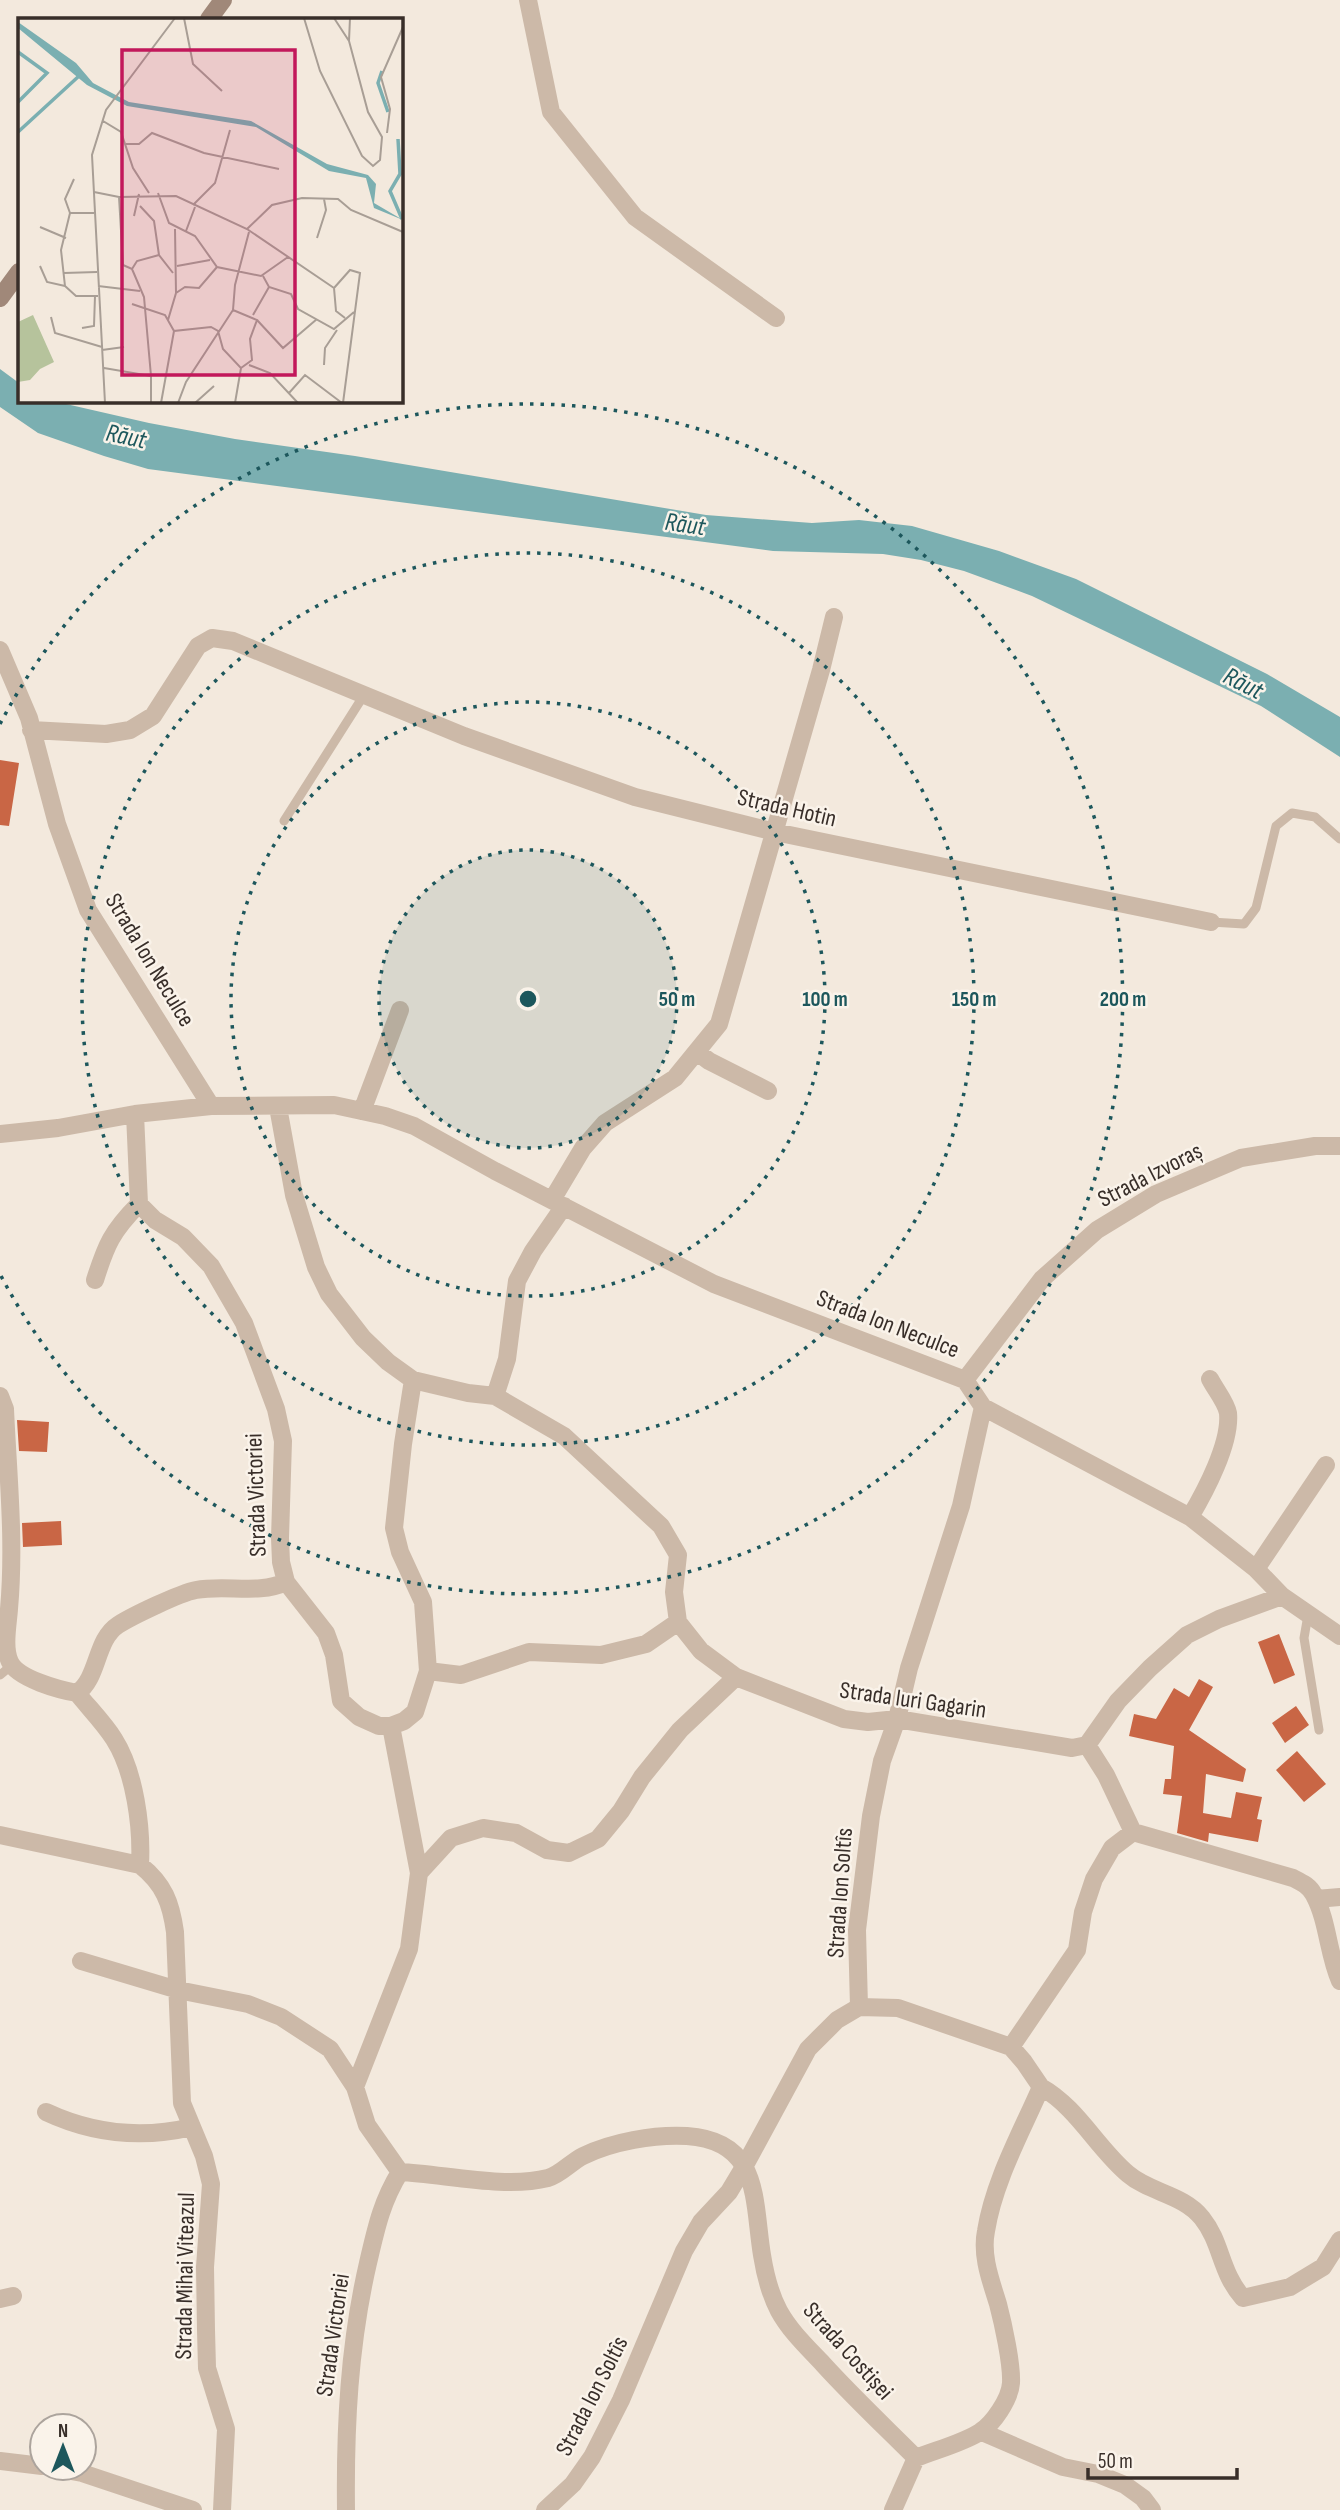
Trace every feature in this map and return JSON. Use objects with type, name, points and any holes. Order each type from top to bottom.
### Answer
[{"type":"main road","points":[[210,18],[223,0]]},
{"type":"main road","points":[[0,298],[15,277]]},
{"type":"street","points":[[528,0],[551,112],[635,217],[776,318]]},
{"type":"street","points":[[495,1396],[507,1359],[517,1281],[583,1148],[605,1123],[675,1078],[719,1024],[834,617]]},
{"type":"street","name":"Strada Hotin","points":[[32,730],[106,733],[130,730],[153,716],[198,646],[212,638],[233,641],[464,736],[635,797],[775,832],[1212,922]]},
{"type":"street","name":"Strada Ion Neculce","points":[[0,650],[32,730],[57,824],[88,910],[211,1106],[334,1105],[414,1126],[714,1284],[965,1380],[983,1407],[1190,1517],[1256,1569],[1282,1596],[1340,1636]]},
{"type":"street","points":[[362,1111],[400,1010]]},
{"type":"street","points":[[697,1052],[709,1061],[768,1091]]},
{"type":"street","points":[[0,1134],[211,1106]]},
{"type":"street","points":[[278,1107],[294,1195],[316,1267],[329,1294],[363,1338],[388,1362],[413,1380],[468,1393],[495,1396],[564,1436],[661,1526],[678,1555],[674,1592],[678,1622],[646,1644],[601,1655],[529,1652],[460,1675],[428,1671]]},
{"type":"street","points":[[95,1280],[111,1237],[118,1225],[139,1204],[135,1114]]},
{"type":"street","name":"Strada Izvoraș","points":[[965,1380],[1042,1279],[1097,1230],[1156,1194],[1241,1158],[1315,1146],[1340,1146]]},
{"type":"street","name":"Strada Victoriei","points":[[139,1204],[155,1220],[183,1237],[211,1266],[244,1323],[263,1370],[284,1441],[280,1538],[281,1562],[286,1581],[326,1633],[334,1655],[341,1701],[359,1717],[379,1726],[391,1726]]},
{"type":"street","points":[[1190,1517],[1201,1499],[1225,1440],[1228,1410],[1210,1378]]},
{"type":"street","points":[[355,2087],[409,1949],[419,1874],[391,1726],[404,1721],[415,1712],[428,1671],[423,1602],[400,1552],[394,1528],[402,1444],[413,1380]]},
{"type":"street","points":[[0,1396],[5,1409],[13,1568],[6,1670],[77,1693],[113,1738],[122,1754],[137,1812],[141,1843],[140,1865],[0,1835]]},
{"type":"street","name":"Strada Ion Soltîs","points":[[545,2510],[573,2484],[592,2457],[626,2388],[684,2251],[701,2222],[729,2192],[808,2049],[837,2020],[859,2007],[857,1930],[871,1816],[882,1761],[961,1507],[983,1407]]},
{"type":"street","points":[[1256,1569],[1326,1465]]},
{"type":"street","name":"Strada Victoriei","points":[[77,1693],[88,1682],[101,1649],[116,1626],[196,1590],[275,1587],[286,1581]]},
{"type":"street","points":[[1282,1596],[1219,1619],[1187,1635],[1118,1701],[1087,1745],[1106,1775],[1133,1832],[1293,1878],[1305,1884],[1316,1899],[1333,1965],[1340,1981]]},
{"type":"street","name":"Strada Iuri Gagarin","points":[[678,1622],[701,1651],[736,1677],[844,1719],[867,1722],[897,1719],[1058,1748],[1087,1745]]},
{"type":"street","points":[[419,1874],[451,1838],[483,1828],[516,1833],[547,1850],[569,1853],[598,1839],[621,1811],[642,1777],[680,1730],[736,1677]]},
{"type":"street","points":[[1011,2047],[1077,1950],[1083,1912],[1094,1879],[1112,1848],[1133,1832]]},
{"type":"street","name":"Strada Mihai Viteazul","points":[[140,1865],[153,1875],[171,1905],[178,1990],[182,2103],[211,2184],[205,2267],[207,2368],[226,2429],[222,2510]]},
{"type":"street","points":[[1316,1899],[1340,1897]]},
{"type":"street","points":[[81,1961],[178,1990],[248,2004],[281,2017],[330,2049],[355,2087],[367,2125],[400,2172],[506,2183],[550,2178],[584,2155],[629,2141],[687,2136],[717,2141],[735,2154],[744,2167]]},
{"type":"street","points":[[859,2007],[898,2008],[1011,2047],[1041,2087],[1063,2103],[1128,2175],[1147,2187],[1183,2201],[1200,2216],[1213,2234],[1231,2284],[1243,2298],[1290,2287],[1323,2267],[1340,2241]]},
{"type":"street","points":[[893,2510],[916,2458],[982,2432],[1008,2396],[1011,2384],[999,2307],[985,2253],[985,2232],[999,2184],[1041,2087]]},
{"type":"street","points":[[46,2112],[91,2129],[138,2135],[192,2127]]},
{"type":"street","name":"Strada Costișei","points":[[744,2167],[757,2207],[762,2255],[769,2286],[779,2311],[803,2343],[916,2458]]},
{"type":"street","name":"Strada Victoriei","points":[[346,2510],[345,2447],[349,2374],[359,2302],[386,2195],[400,2172]]},
{"type":"street","points":[[982,2432],[1063,2467],[1098,2474],[1125,2485],[1143,2498],[1152,2510]]},
{"type":"street","points":[[0,2461],[28,2464]]},
{"type":"street","points":[[98,2478],[193,2510]]},
{"type":"lane","points":[[284,821],[364,695]]},
{"type":"lane","points":[[1212,922],[1244,924],[1256,908],[1276,826],[1292,813],[1315,817],[1340,839]]},
{"type":"lane","points":[[1308,1615],[1304,1638],[1319,1730]]},
{"type":"water","name":"Răut","points":[[0,369],[18,382],[18,402],[57,402],[235,439],[355,456],[706,515],[812,523],[859,520],[912,526],[999,551],[1076,579],[1267,674],[1340,717],[1340,757],[1261,706],[1032,596],[964,571],[883,554],[773,551],[148,469],[38,433],[0,407]]},
{"type":"building","points":[[0,760],[19,763],[9,826],[0,825]]},
{"type":"building","points":[[17,1420],[49,1422],[47,1452],[19,1451]]},
{"type":"building","points":[[61,1521],[62,1545],[23,1547],[22,1523]]},
{"type":"building","points":[[1279,1634],[1295,1675],[1274,1684],[1258,1642]]},
{"type":"building","points":[[1199,1679],[1213,1687],[1189,1730],[1246,1769],[1243,1782],[1206,1774],[1203,1813],[1231,1818],[1236,1792],[1262,1797],[1257,1819],[1262,1820],[1258,1842],[1209,1833],[1208,1842],[1177,1833],[1182,1796],[1163,1794],[1165,1779],[1171,1779],[1174,1746],[1129,1736],[1134,1714],[1156,1719],[1174,1688],[1189,1697]]},
{"type":"building","points":[[1296,1706],[1309,1725],[1285,1743],[1272,1723]]},
{"type":"building","points":[[1297,1751],[1326,1784],[1304,1802],[1276,1770]]}]
